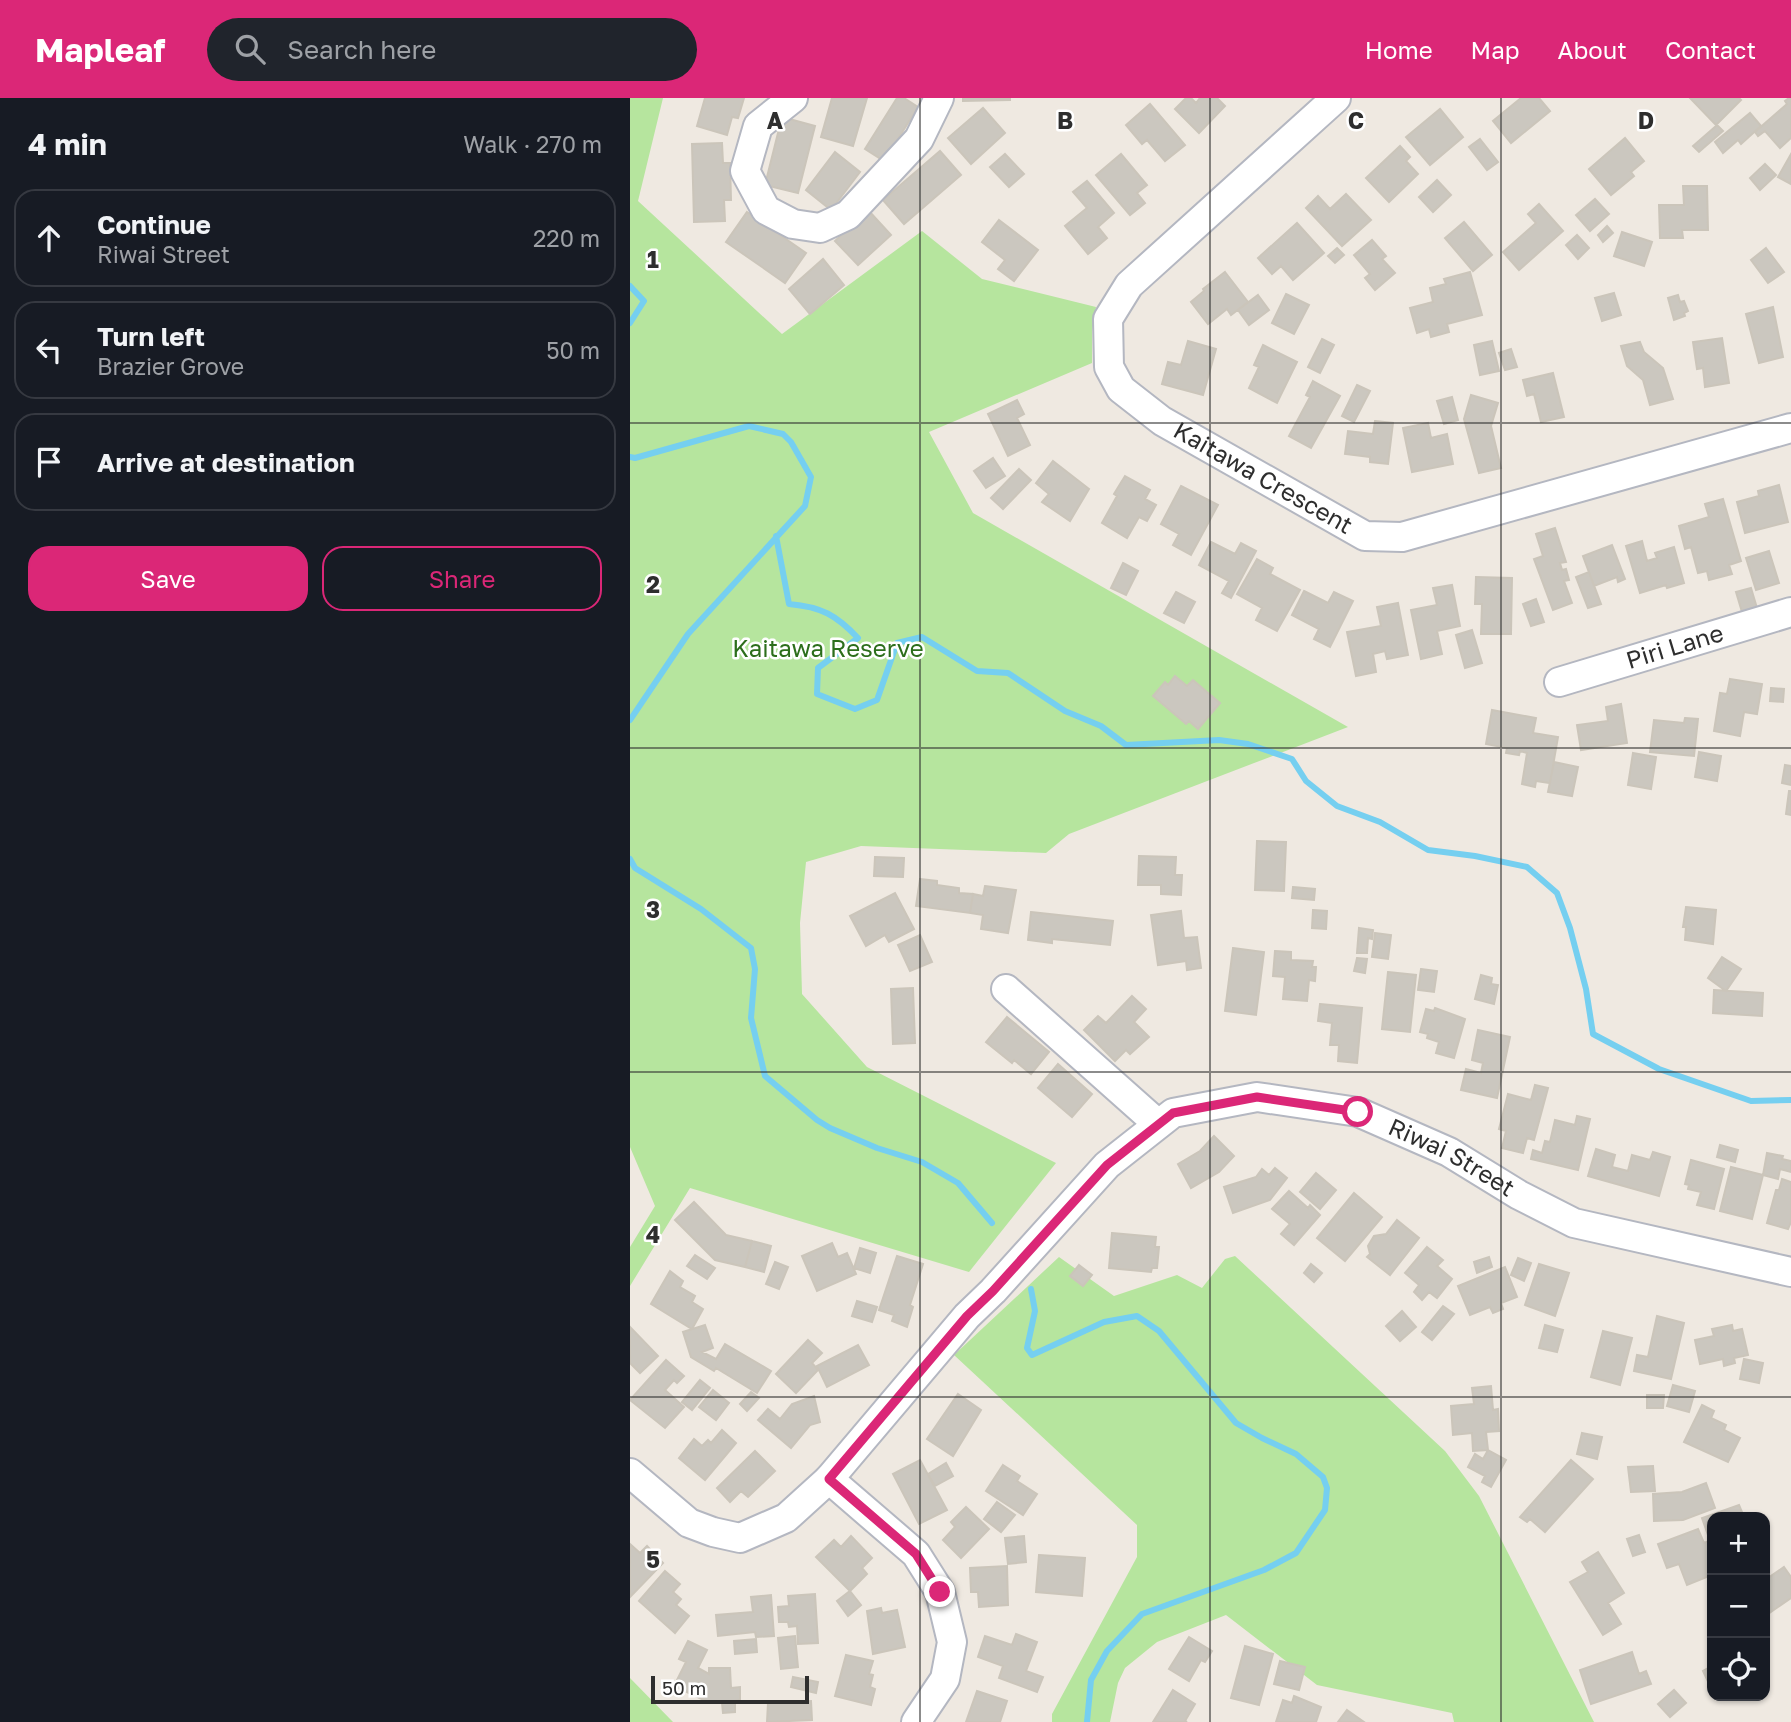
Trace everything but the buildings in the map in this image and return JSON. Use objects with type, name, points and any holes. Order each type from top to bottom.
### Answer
[{"type":"street","points":[[793,98],[758,126],[745,171],[766,210],[793,224],[820,228],[848,215],[919,139],[939,98]]},
{"type":"street","name":"Kaitawa Crescent","points":[[1336,98],[1129,285],[1108,319],[1109,367],[1121,389],[1162,421],[1365,536],[1402,537],[1791,428]]},
{"type":"street","name":"Piri Lane","points":[[1559,682],[1791,612]]},
{"type":"street","points":[[1006,989],[1158,1124]]},
{"type":"street","name":"Riwai Street","points":[[630,1473],[689,1523],[713,1532],[740,1538],[786,1518],[829,1479],[967,1316],[1107,1165],[1173,1113],[1257,1097],[1358,1112],[1449,1152],[1519,1195],[1574,1223],[1791,1272]]},
{"type":"street","points":[[829,1479],[916,1554],[940,1592],[952,1642],[945,1679],[916,1722]]},
{"type":"green space","name":"Kaitawa Reserve","points":[[630,98],[663,98],[638,201],[782,334],[922,231],[982,279],[1096,307],[1092,331],[1092,363],[929,432],[973,513],[1348,727],[1069,834],[1046,853],[861,846],[806,862],[800,923],[802,994],[867,1067],[1056,1163],[969,1272],[690,1188],[630,1286],[630,1247],[655,1206],[630,1147]]},
{"type":"green space","points":[[1235,1256],[1445,1451],[1479,1496],[1594,1722],[1454,1722],[1452,1713],[1317,1685],[1226,1615],[1157,1642],[1125,1668],[1118,1683],[1110,1722],[1052,1722],[1052,1714],[1137,1557],[1137,1525],[954,1355],[1059,1257],[1114,1296],[1177,1275],[1202,1288],[1225,1259]]},
{"type":"green space","points":[[630,1678],[673,1722],[630,1722]]},
{"type":"waterway","points":[[630,286],[644,301],[630,323]]},
{"type":"waterway","points":[[630,457],[635,458],[749,426],[783,434],[791,442],[811,477],[805,506],[688,634],[630,720]]},
{"type":"waterway","points":[[776,536],[789,604],[820,610],[843,623],[858,638],[818,668],[817,694],[855,709],[877,700],[897,643],[922,637],[977,671],[1008,673],[1065,711],[1101,726],[1126,745],[1219,740],[1248,744],[1292,759],[1306,781],[1337,806],[1380,822],[1428,850],[1527,867],[1557,893],[1570,928],[1586,989],[1593,1034],[1659,1069],[1751,1101],[1791,1100]]},
{"type":"waterway","points":[[630,859],[635,868],[701,909],[751,948],[755,969],[751,1018],[765,1076],[830,1128],[877,1148],[922,1162],[958,1183],[992,1223]]},
{"type":"waterway","points":[[1031,1289],[1035,1311],[1027,1348],[1032,1355],[1104,1322],[1137,1316],[1159,1331],[1236,1423],[1296,1454],[1323,1477],[1327,1488],[1325,1510],[1296,1553],[1264,1570],[1142,1614],[1107,1651],[1091,1680],[1087,1722]]},
{"type":"route","points":[[940,1592],[916,1554],[829,1479],[967,1316],[1107,1165],[1173,1113],[1257,1097],[1358,1112]]}]
